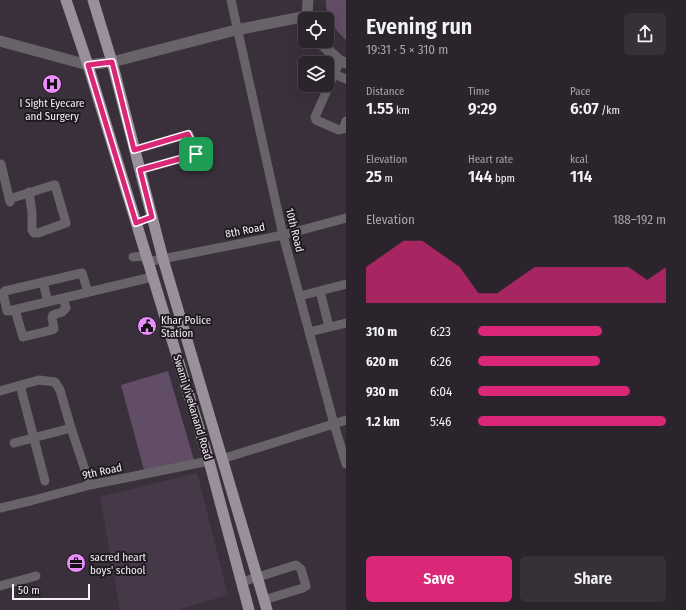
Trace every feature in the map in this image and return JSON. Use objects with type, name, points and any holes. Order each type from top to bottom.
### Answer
[{"type":"main road","name":"Swami Vivekanand Road","points":[[66,0],[88,65],[209,461],[249,610]]},
{"type":"main road","name":"Swami Vivekanand Road","points":[[93,0],[112,62],[163,259],[265,605]]},
{"type":"main road","points":[[136,223],[152,217]]},
{"type":"street","name":"10th Road","points":[[231,0],[236,30],[283,235],[346,464]]},
{"type":"street","points":[[308,0],[308,12]]},
{"type":"street","points":[[0,41],[88,65],[112,62],[236,30],[298,20]]},
{"type":"street","points":[[326,48],[343,62],[334,74],[346,79]]},
{"type":"street","points":[[326,92],[315,118],[339,130],[343,129],[346,121]]},
{"type":"street","points":[[134,150],[188,134],[196,152],[194,155],[140,170]]},
{"type":"street","points":[[0,162],[7,197],[55,185],[66,223],[34,233],[32,227],[32,212],[29,192]]},
{"type":"street","name":"8th Road","points":[[133,257],[163,259],[283,235],[346,218]]},
{"type":"street","points":[[88,292],[82,273],[4,292],[7,310],[9,312],[152,277]]},
{"type":"street","points":[[43,282],[48,302]]},
{"type":"street","points":[[300,296],[346,284]]},
{"type":"street","points":[[320,291],[329,327]]},
{"type":"street","points":[[15,310],[23,337],[52,330],[54,329],[53,315],[62,312],[66,308],[63,298]]},
{"type":"street","points":[[309,332],[346,323]]},
{"type":"street","points":[[0,391],[39,380],[55,382],[60,390],[90,485]]},
{"type":"street","points":[[20,385],[45,481]]},
{"type":"street","points":[[222,459],[346,420]]},
{"type":"street","points":[[14,443],[71,428]]},
{"type":"street","name":"9th Road","points":[[0,508],[90,485],[209,461]]},
{"type":"street","points":[[242,582],[296,565],[301,569],[306,586],[265,605]]},
{"type":"street","points":[[0,586],[36,576]]},
{"type":"shaded area","points":[[326,0],[346,0],[346,40],[334,26],[334,12],[327,12]]},
{"type":"shaded area","points":[[168,371],[194,460],[144,470],[121,385]]},
{"type":"shaded area","points":[[197,473],[228,595],[177,610],[120,610],[100,497]]},
{"type":"place","name":"I Sight Eyecare and Surgery","points":[[52,84]]},
{"type":"place","name":"Khar Police Station","points":[[147,326]]},
{"type":"place","name":"sacred heart boys' school","points":[[76,563]]},
{"type":"route","points":[[112,62],[134,150],[189,134],[196,154],[140,170],[152,217],[136,223],[88,65],[112,62]]}]
